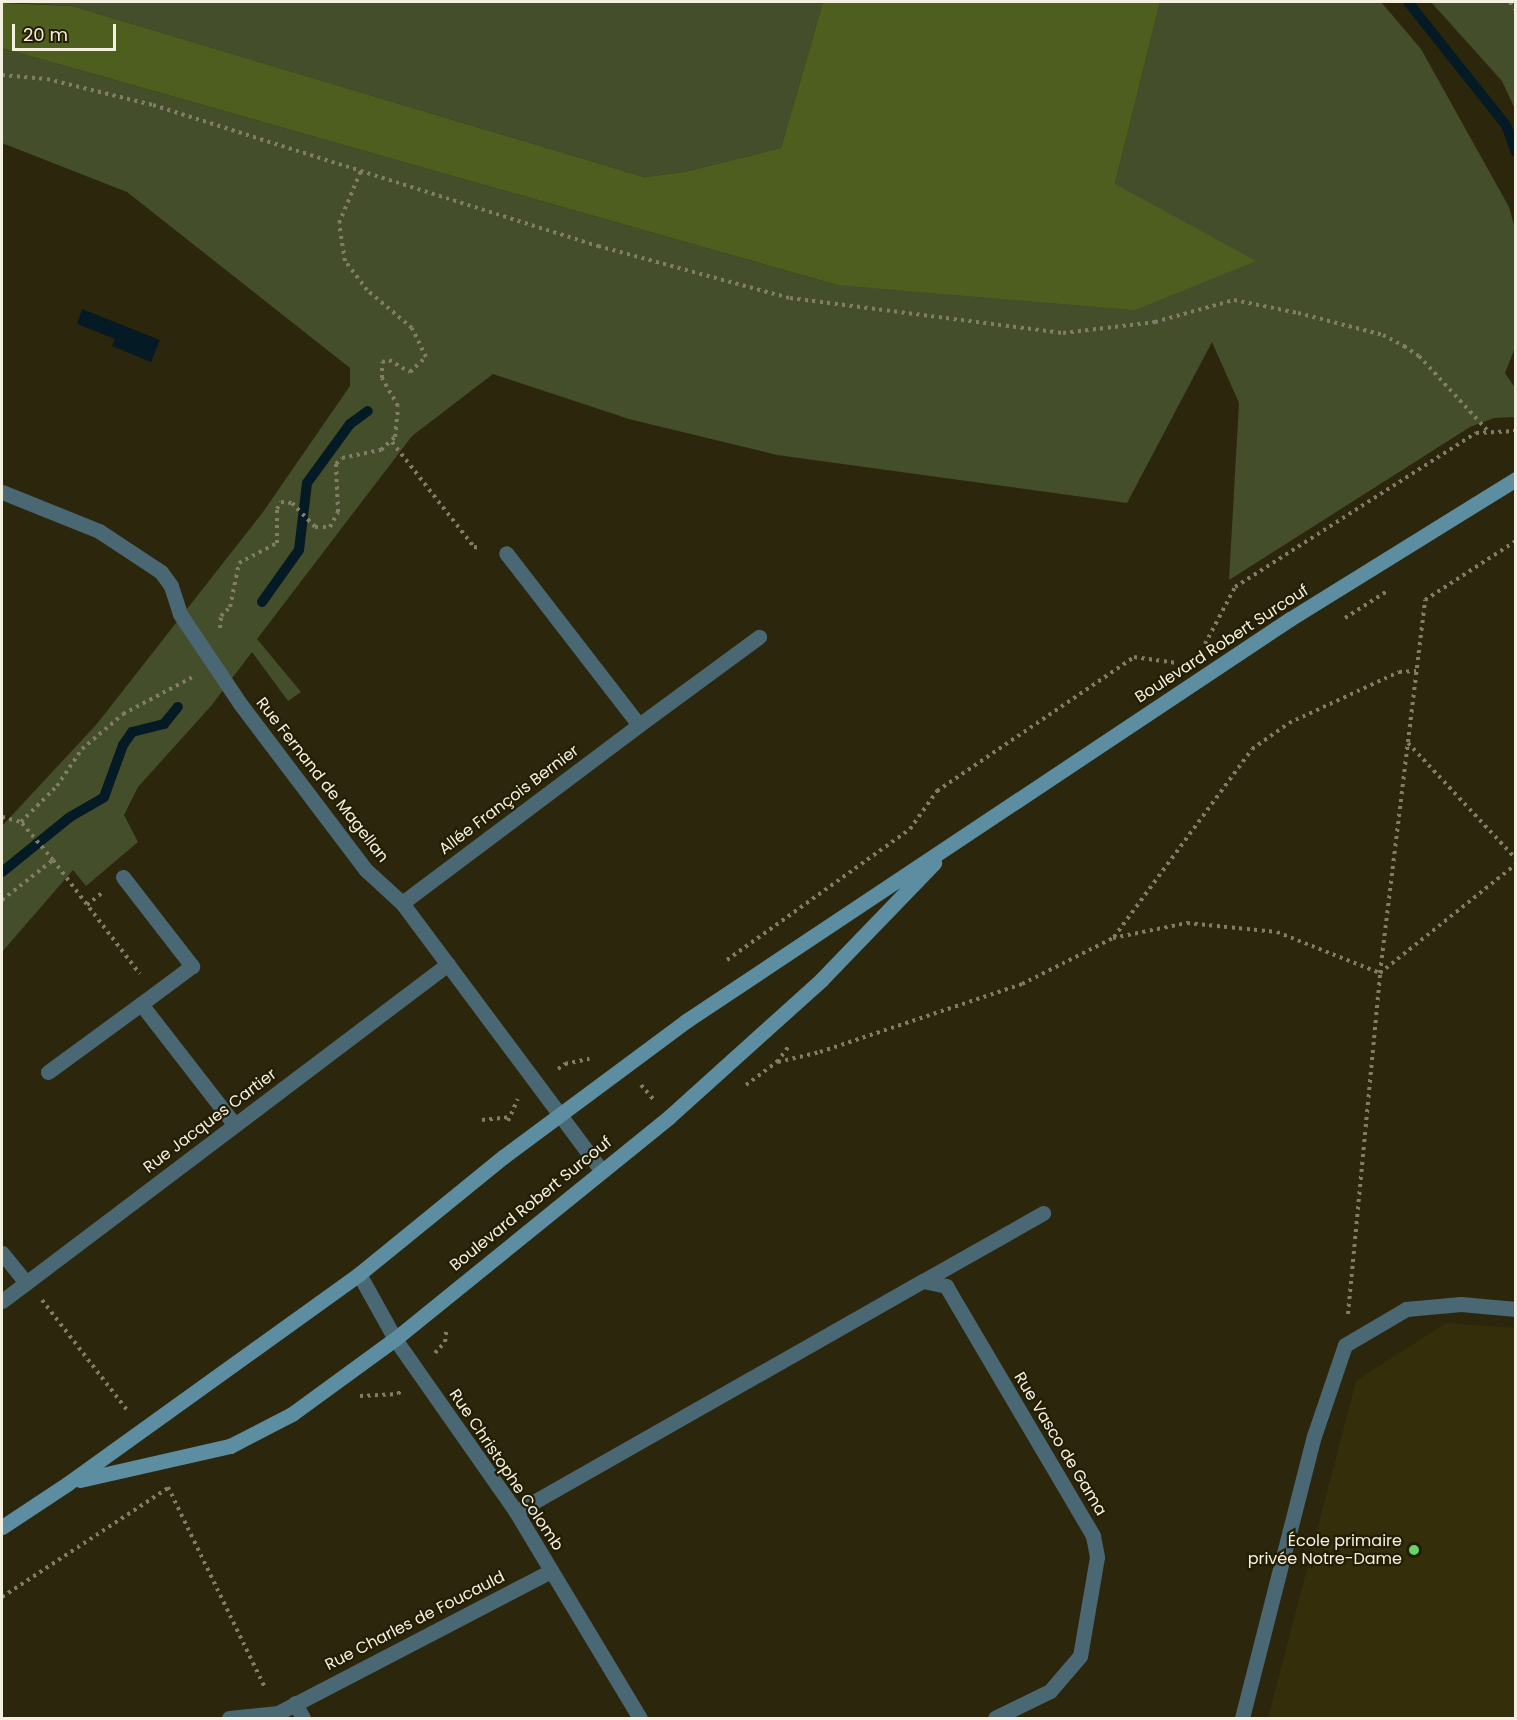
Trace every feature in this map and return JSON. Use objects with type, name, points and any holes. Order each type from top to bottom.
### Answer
[{"type":"street","name":"Boulevard Robert Surcouf","points":[[2,1527],[67,1484],[359,1274],[561,1112],[763,967],[953,844],[1290,619],[1515,479]]},
{"type":"street","name":"Rue Fernand de Magellan","points":[[2,492],[99,531],[161,572],[171,586],[180,614],[241,705],[366,870],[402,903],[561,1112],[601,1170]]},
{"type":"street","points":[[506,552],[639,725]]},
{"type":"street","name":"Allée François Bernier","points":[[402,903],[759,636]]},
{"type":"street","name":"Boulevard Robert Surcouf","points":[[67,1484],[114,1469],[230,1446],[292,1414],[395,1339],[669,1117],[821,980],[953,844]]},
{"type":"street","points":[[48,1072],[192,966],[123,877]]},
{"type":"street","name":"Rue Jacques Cartier","points":[[2,1301],[448,964]]},
{"type":"street","points":[[141,1004],[234,1125]]},
{"type":"street","points":[[516,1512],[1043,1213]]},
{"type":"street","points":[[2,1253],[26,1283]]},
{"type":"street","name":"Rue Christophe Colomb","points":[[359,1274],[395,1339],[516,1512],[640,1719]]},
{"type":"street","name":"Rue Vasco de Gama","points":[[923,1281],[946,1286],[1093,1536],[1097,1557],[1080,1656],[1050,1691],[994,1719]]},
{"type":"street","points":[[1242,1719],[1314,1436],[1345,1345],[1406,1309],[1461,1304],[1515,1309]]},
{"type":"street","name":"Rue Charles de Foucauld","points":[[229,1719],[278,1713],[551,1571]]},
{"type":"street","points":[[295,1703],[303,1719]]},
{"type":"path","points":[[1510,2],[1515,10]]},
{"type":"path","points":[[2,75],[47,79],[153,105],[362,168],[598,246],[790,298],[1063,333],[1155,322],[1234,300],[1298,313],[1383,334],[1404,346],[1419,356],[1487,430]]},
{"type":"path","points":[[233,596],[239,563],[275,546],[277,509],[281,502],[292,503],[315,527],[330,527],[337,518],[334,474],[339,460],[381,450],[392,442],[398,431],[398,406],[382,378],[382,362],[389,360],[410,372],[426,357],[412,328],[367,290],[345,261],[339,223],[362,168]]},
{"type":"path","points":[[1197,649],[1207,642],[1235,587],[1476,433],[1487,430],[1515,431]]},
{"type":"path","points":[[392,442],[474,547],[506,552]]},
{"type":"path","points":[[1345,1345],[1380,973],[1425,600],[1515,541]]},
{"type":"path","points":[[1335,624],[1380,598],[1395,584]]},
{"type":"path","points":[[722,963],[910,829],[937,791],[1134,657],[1177,663],[1187,656]]},
{"type":"path","points":[[1113,938],[1252,749],[1289,723],[1399,672],[1416,671]]},
{"type":"path","points":[[21,822],[57,786],[96,735],[123,714],[171,686]]},
{"type":"path","points":[[1407,742],[1515,859]]},
{"type":"path","points":[[2,818],[21,822],[155,993]]},
{"type":"path","points":[[2,900],[53,860]]},
{"type":"path","points":[[1380,973],[1515,864]]},
{"type":"path","points":[[777,1062],[820,1052],[1022,984],[1113,938],[1187,923],[1277,932],[1380,973]]},
{"type":"path","points":[[739,1090],[777,1062],[794,1037]]},
{"type":"path","points":[[482,1120],[509,1117]]},
{"type":"path","points":[[2,1597],[178,1485]]},
{"type":"shaded area","name":"École primaire privée Notre-Dame","points":[[1446,1323],[1515,1328],[1515,1718],[1268,1718],[1356,1381]]},
{"type":"green space","points":[[2,2],[823,2],[781,148],[684,172],[644,177],[72,6]]},
{"type":"green space","points":[[823,2],[1160,2],[1115,184],[1256,261],[1135,310],[837,285],[2,48],[2,3],[72,6],[644,177],[684,172],[781,148]]},
{"type":"green space","points":[[1160,2],[1381,2],[1421,49],[1509,207],[1516,233],[1516,345],[1505,373],[1515,388],[1515,417],[1494,418],[1470,427],[1229,580],[1239,403],[1212,342],[1127,503],[777,455],[629,419],[493,374],[412,436],[257,639],[301,692],[288,701],[252,652],[211,706],[138,787],[124,815],[138,842],[86,886],[73,870],[2,952],[2,826],[96,725],[263,512],[350,386],[350,368],[127,192],[2,143],[2,48],[837,285],[1115,184]]},
{"type":"green space","points":[[1431,2],[1515,2],[1515,109],[1502,81]]},
{"type":"water","points":[[82,309],[160,340],[151,362],[112,346],[115,339],[77,324]]},
{"type":"waterway","points":[[1408,2],[1506,125],[1516,152]]},
{"type":"waterway","points":[[262,602],[299,550],[307,483],[350,424],[368,411]]},
{"type":"waterway","points":[[2,872],[70,817],[104,797],[123,745],[132,732],[164,724],[178,707]]},
{"type":"place","name":"École primaire privée Notre-Dame","points":[[1414,1550]]}]
